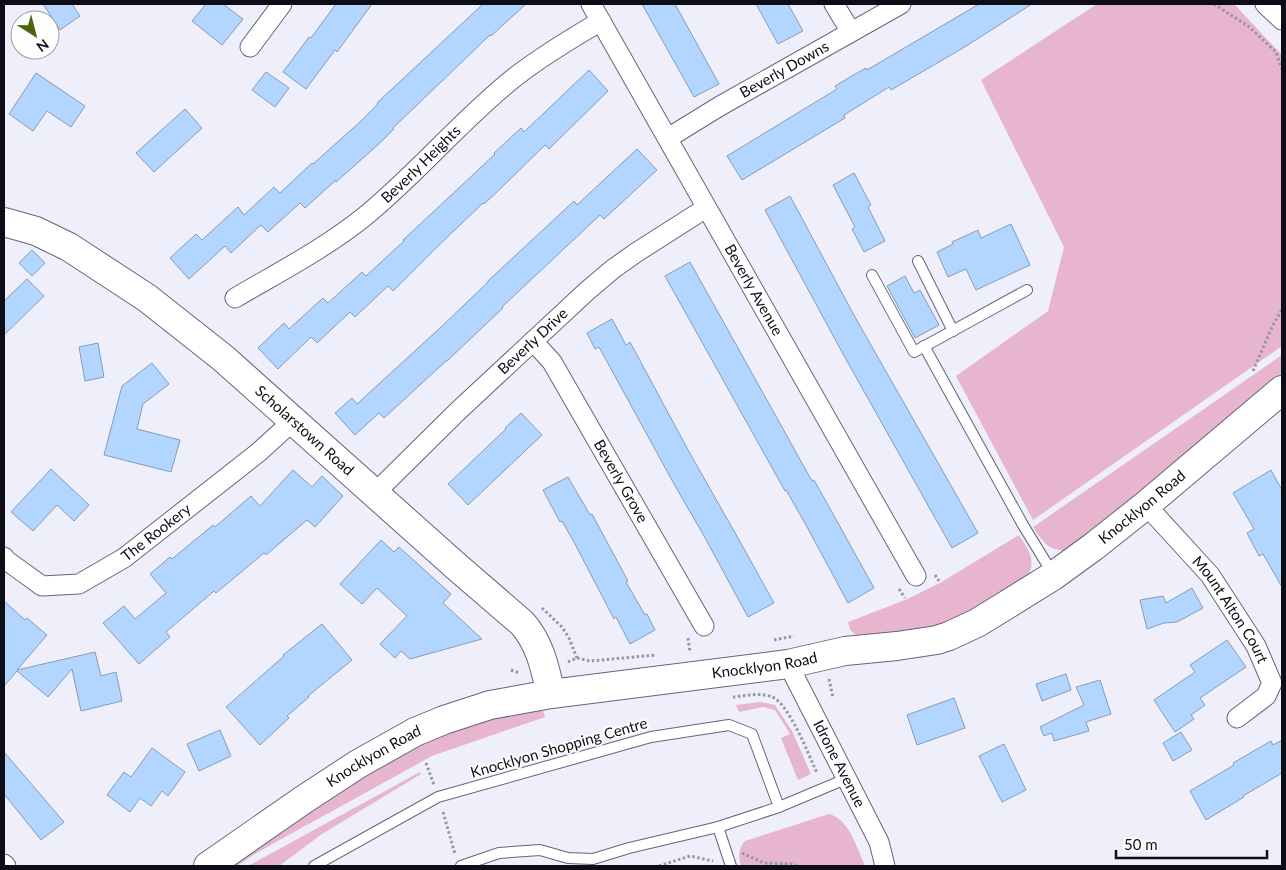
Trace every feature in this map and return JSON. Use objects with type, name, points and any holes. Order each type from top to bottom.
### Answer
[{"type":"street","points":[[250,47],[282,4]]},
{"type":"street","name":"Beverly Avenue","points":[[591,4],[916,576]]},
{"type":"street","points":[[834,4],[851,32]]},
{"type":"street","name":"Beverly Downs","points":[[668,138],[720,106],[901,4]]},
{"type":"street","points":[[1265,4],[1282,20]]},
{"type":"street","name":"Beverly Heights","points":[[235,298],[341,235],[387,198],[515,77],[554,49],[601,21]]},
{"type":"street","name":"Beverly Drive","points":[[375,493],[458,411],[587,290],[644,247],[706,208]]},
{"type":"street","name":"Scholarstown Road","points":[[4,222],[36,231],[55,239],[85,256],[147,298],[223,358],[457,567],[522,622],[530,632],[540,652],[551,694]]},
{"type":"street","name":"Beverly Grove","points":[[533,341],[552,362],[704,626]]},
{"type":"street","name":"Knocklyon Road","points":[[208,866],[330,781],[358,764],[415,732],[490,705],[551,694],[788,664],[845,651],[898,646],[937,640],[949,636],[977,623],[1053,576],[1279,399]]},
{"type":"street","name":"The Rookery","points":[[4,557],[42,586],[79,584],[124,558],[259,452],[294,420]]},
{"type":"street","name":"Mount Alton Court","points":[[1146,504],[1210,575],[1256,646],[1272,683],[1266,696],[1237,718]]},
{"type":"street","name":"Idrone Avenue","points":[[788,664],[880,842],[885,866]]},
{"type":"lane","points":[[918,261],[953,330]]},
{"type":"lane","points":[[872,275],[914,352],[1026,290]]},
{"type":"lane","points":[[924,346],[1053,576]]},
{"type":"lane","name":"Knocklyon Shopping Centre","points":[[314,866],[438,797],[651,737],[729,725],[752,734],[780,807]]},
{"type":"lane","points":[[458,862],[499,853],[540,850],[568,858],[593,858],[718,826],[780,807],[848,778]]},
{"type":"lane","points":[[718,826],[731,866]]},
{"type":"path","points":[[1214,4],[1248,26],[1276,52],[1282,69]]},
{"type":"path","points":[[1253,371],[1271,329],[1282,310]]},
{"type":"path","points":[[898,586],[904,598]]},
{"type":"path","points":[[774,640],[802,635]]},
{"type":"path","points":[[681,653],[690,652],[688,636]]},
{"type":"path","points":[[568,662],[577,658],[590,661],[662,654]]},
{"type":"path","points":[[511,670],[519,673]]},
{"type":"path","points":[[789,714],[817,773]]},
{"type":"path","points":[[426,763],[458,862]]},
{"type":"path","points":[[739,852],[764,864],[792,864],[798,866]]},
{"type":"path","points":[[659,866],[690,856],[713,861]]},
{"type":"shaded area","points":[[1097,4],[1234,4],[1282,55],[1282,346],[1033,520],[956,376],[1048,311],[1064,247],[981,80]]},
{"type":"shaded area","points":[[1282,355],[1282,376],[1213,436],[1069,550],[1056,550],[1040,538],[1033,527]]},
{"type":"shaded area","points":[[1019,535],[1029,551],[1032,561],[1027,578],[953,624],[869,638],[865,634],[856,635],[850,630],[848,622],[905,600],[940,583]]},
{"type":"shaded area","points":[[761,702],[775,705],[792,731],[811,774],[798,780],[781,738],[790,734],[775,710],[763,707],[739,712],[736,705]]},
{"type":"shaded area","points":[[543,710],[545,717],[432,756],[258,852],[237,866],[229,866],[335,791],[409,749],[450,732],[498,717]]},
{"type":"shaded area","points":[[420,772],[421,774],[322,834],[279,866],[248,866]]},
{"type":"shaded area","points":[[829,814],[842,821],[847,827],[855,841],[864,866],[741,866],[739,853],[745,841]]},
{"type":"building","points":[[43,4],[72,4],[80,16],[60,30],[60,10],[47,10]]},
{"type":"building","points":[[206,4],[223,4],[243,19],[222,45],[192,21]]},
{"type":"building","points":[[336,4],[372,4],[337,52],[335,50],[306,89],[283,72]]},
{"type":"building","points":[[483,4],[526,4],[490,35],[393,128],[381,142],[305,208],[300,203],[268,232],[261,225],[231,253],[225,246],[189,279],[170,258],[196,234],[202,240],[238,207],[244,215],[274,187],[280,193],[361,121],[377,103]]},
{"type":"building","points":[[642,4],[675,4],[719,84],[694,97]]},
{"type":"building","points":[[756,4],[788,4],[803,31],[778,44]]},
{"type":"building","points":[[979,4],[1032,4],[963,48],[891,90],[889,87],[844,115],[845,118],[742,180],[727,156],[837,89],[835,86],[866,68],[867,70]]},
{"type":"building","points":[[589,70],[608,91],[549,149],[545,145],[393,291],[388,286],[355,317],[350,312],[317,343],[311,337],[278,369],[258,348],[284,323],[289,329],[323,298],[328,303],[362,272],[366,276],[521,128],[524,132]]},
{"type":"building","points":[[266,72],[289,88],[275,107],[252,90]]},
{"type":"building","points":[[36,73],[85,106],[71,127],[47,111],[33,131],[9,114]]},
{"type":"building","points":[[185,109],[202,128],[154,172],[136,153]]},
{"type":"building","points":[[637,149],[657,170],[604,219],[600,215],[447,361],[384,418],[379,413],[355,435],[335,413],[352,398],[357,404],[574,201],[577,205]]},
{"type":"building","points":[[854,173],[871,205],[868,207],[885,241],[864,252],[852,229],[855,227],[833,185]]},
{"type":"building","points":[[790,196],[855,317],[978,533],[952,548],[765,210]]},
{"type":"building","points":[[1011,224],[1030,265],[976,290],[966,269],[948,277],[937,252],[953,244],[952,242],[978,230],[981,238]]},
{"type":"building","points":[[32,250],[45,263],[32,276],[19,263]]},
{"type":"building","points":[[690,262],[874,588],[848,603],[665,276]]},
{"type":"building","points":[[905,276],[914,293],[920,290],[939,325],[915,338],[887,286]]},
{"type":"building","points":[[27,279],[44,296],[4,335],[4,301]]},
{"type":"building","points":[[612,319],[626,345],[630,342],[774,603],[748,617],[599,347],[595,349],[587,333]]},
{"type":"building","points":[[98,343],[104,377],[85,381],[79,347]]},
{"type":"building","points":[[152,363],[169,384],[143,404],[137,429],[180,440],[171,472],[104,455],[122,386]]},
{"type":"building","points":[[521,413],[542,435],[468,505],[448,484]]},
{"type":"building","points":[[51,469],[89,505],[74,521],[57,505],[33,531],[11,512]]},
{"type":"building","points":[[293,470],[312,487],[322,476],[343,496],[315,527],[307,520],[266,555],[264,553],[216,593],[214,591],[166,632],[170,637],[139,664],[103,623],[124,606],[135,619],[166,593],[150,574],[170,557],[172,559],[213,525],[215,527],[251,496],[260,506]]},
{"type":"building","points":[[1271,470],[1282,490],[1282,587],[1263,554],[1259,556],[1247,533],[1254,529],[1233,493]]},
{"type":"building","points":[[568,477],[590,515],[592,514],[628,581],[626,582],[655,630],[630,644],[616,617],[614,619],[575,544],[562,521],[560,522],[543,490]]},
{"type":"building","points":[[381,540],[394,552],[399,547],[451,594],[443,603],[482,639],[410,659],[401,651],[395,658],[380,644],[407,616],[377,588],[362,604],[340,584]]},
{"type":"building","points":[[1192,588],[1203,608],[1177,622],[1164,623],[1147,629],[1140,600],[1163,596],[1166,603]]},
{"type":"building","points":[[4,601],[25,620],[27,618],[47,635],[17,670],[95,652],[101,676],[116,672],[122,701],[81,711],[72,669],[48,697],[17,671],[4,686]]},
{"type":"building","points":[[322,624],[352,660],[308,696],[287,716],[289,718],[260,745],[226,707],[283,655]]},
{"type":"building","points":[[1227,640],[1246,667],[1200,698],[1205,705],[1191,715],[1194,719],[1175,732],[1154,700],[1195,672],[1190,665]]},
{"type":"building","points":[[1066,674],[1071,690],[1042,701],[1036,684]]},
{"type":"building","points":[[1100,680],[1111,714],[1086,722],[1089,731],[1054,741],[1052,733],[1044,736],[1040,727],[1084,705],[1076,687]]},
{"type":"building","points":[[954,698],[965,728],[917,745],[907,715]]},
{"type":"building","points":[[220,730],[231,756],[199,771],[187,744]]},
{"type":"building","points":[[1181,732],[1192,750],[1173,761],[1163,743]]},
{"type":"building","points":[[1282,740],[1282,773],[1206,820],[1190,791],[1271,741],[1273,745]]},
{"type":"building","points":[[1004,744],[1026,790],[1002,802],[979,756]]},
{"type":"building","points":[[152,748],[185,772],[168,796],[162,791],[151,806],[140,798],[130,812],[107,795],[124,772],[131,777]]},
{"type":"building","points":[[4,752],[64,822],[41,840],[4,794]]}]
